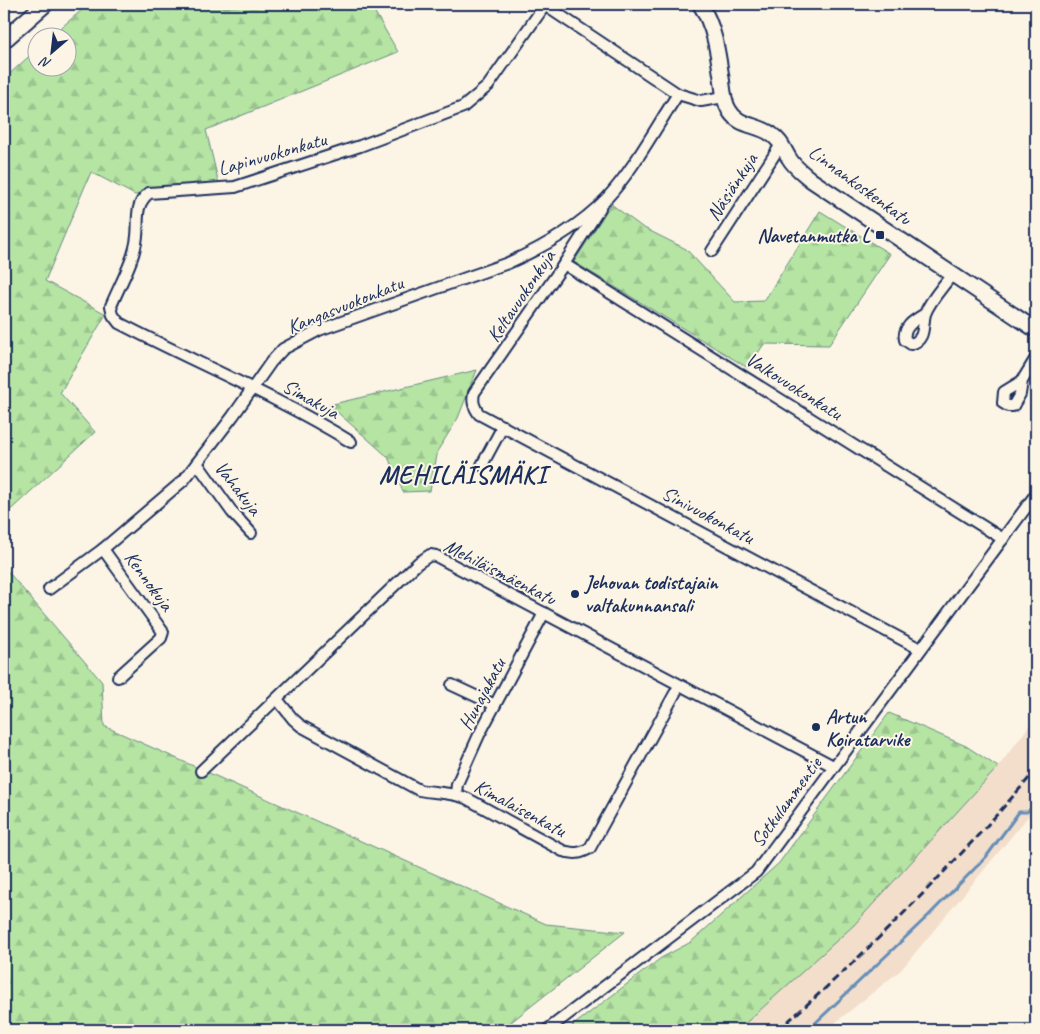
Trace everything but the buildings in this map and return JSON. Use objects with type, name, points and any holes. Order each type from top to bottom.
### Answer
[{"type":"main road","points":[[4,40],[45,4]]},
{"type":"street","points":[[544,4],[678,94],[701,101],[724,97]]},
{"type":"street","name":"Lapinvuokonkatu","points":[[253,387],[119,323],[113,315],[111,306],[136,246],[137,216],[143,198],[149,194],[165,191],[235,186],[309,163],[463,108],[488,86],[544,4]]},
{"type":"street","name":"Linnankoskenkatu","points":[[700,4],[712,27],[724,97],[729,111],[736,119],[745,125],[769,132],[782,143],[789,158],[811,180],[1036,330]]},
{"type":"street","name":"Kangasvuokonkatu","points":[[49,588],[103,548],[184,480],[271,362],[284,349],[319,330],[536,251],[576,224],[607,198],[678,94]]},
{"type":"street","name":"Näsiänkuja","points":[[712,251],[782,143]]},
{"type":"street","name":"Keltavuokonkuja","points":[[479,414],[472,400],[474,393],[564,264],[607,198]]},
{"type":"street","name":"Valkovuokonkatu","points":[[564,264],[1003,539]]},
{"type":"street","points":[[925,314],[952,274]]},
{"type":"street","points":[[1022,381],[1036,358]]},
{"type":"street","name":"Simakuja","points":[[253,387],[351,442]]},
{"type":"street","name":"Sinivuokonkatu","points":[[479,414],[920,648]]},
{"type":"street","points":[[482,465],[503,426]]},
{"type":"street","name":"Vahakuja","points":[[197,463],[232,512],[252,533]]},
{"type":"street","name":"Sotkulammentie","points":[[547,1030],[751,876],[768,858],[833,766],[1036,494]]},
{"type":"street","name":"Kennokuja","points":[[103,548],[163,632],[161,638],[118,677]]},
{"type":"street","name":"Mehiläismäenkatu","points":[[202,771],[418,563],[430,555],[436,556],[833,766]]},
{"type":"street","name":"Hunajakatu","points":[[456,794],[462,771],[544,614]]},
{"type":"street","points":[[452,685],[495,705]]},
{"type":"street","name":"Kimalaisenkatu","points":[[277,699],[301,726],[419,790],[439,794],[456,794],[563,851],[574,854],[582,853],[590,848],[679,686]]},
{"type":"shaded area","points":[[1036,717],[1036,807],[901,970],[826,1030],[738,1030],[854,925],[998,767]]},
{"type":"green space","points":[[89,4],[186,4],[205,8],[291,4],[370,4],[398,52],[206,130],[219,184],[135,195],[91,172],[45,281],[106,314],[60,393],[95,432],[4,516],[4,79],[28,57],[28,78],[78,78],[78,28],[61,28]]},
{"type":"green space","points":[[611,204],[642,227],[686,249],[735,302],[764,301],[820,211],[890,254],[829,345],[764,344],[748,368],[574,262]]},
{"type":"green space","points":[[477,370],[458,418],[438,450],[430,491],[403,492],[388,457],[329,405]]},
{"type":"green space","points":[[4,567],[102,682],[104,726],[546,924],[625,932],[501,1030],[4,1030]]},
{"type":"green space","points":[[889,713],[966,746],[998,767],[854,925],[738,1030],[567,1030],[661,958],[691,942],[779,863]]},
{"type":"waterway","points":[[808,1030],[929,915],[986,857],[1019,812],[1027,812],[1036,804]]},
{"type":"railway","points":[[778,1030],[846,969],[912,905],[1036,770]]},
{"type":"place","name":"Navetanmutka L","points":[[880,235]]},
{"type":"place","name":"Jehovan todistajain valtakunnansali","points":[[575,594]]},
{"type":"place","name":"Artun Koiratarvike","points":[[816,727]]},
{"type":"district","name":"MEHILÄISMÄKI","points":[[463,475]]}]
